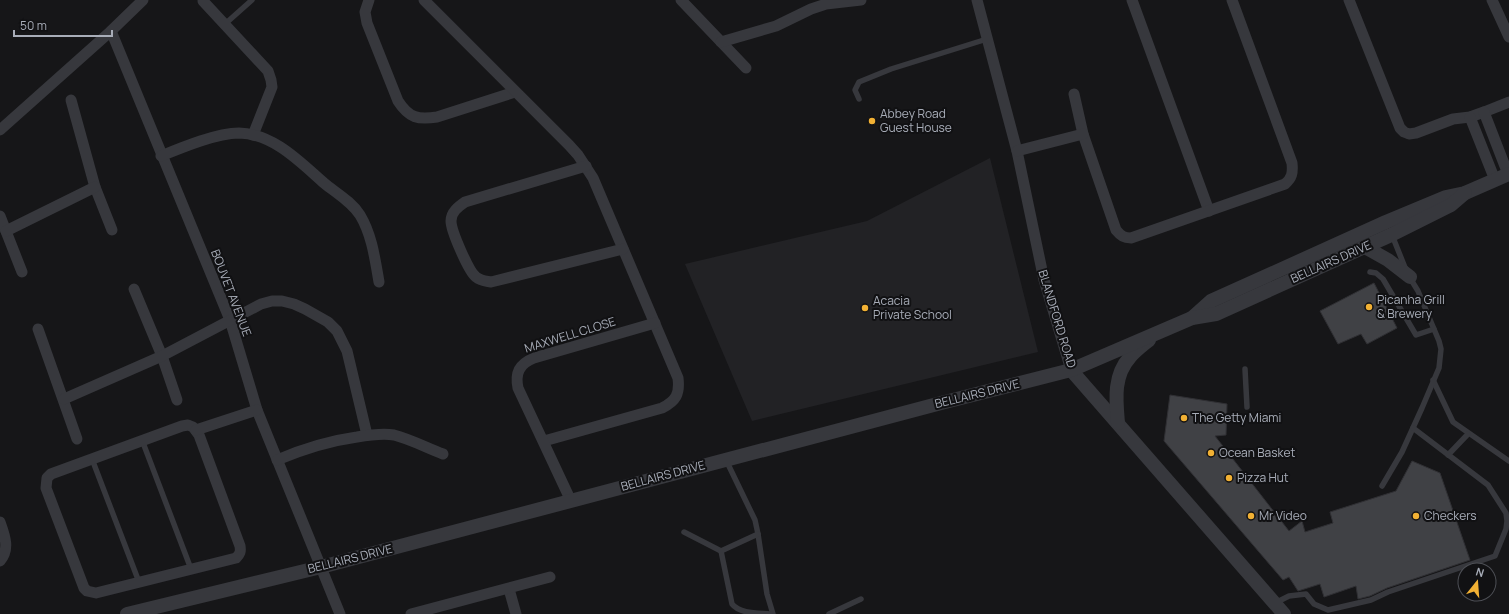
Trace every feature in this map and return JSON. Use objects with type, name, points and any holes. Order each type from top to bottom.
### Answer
[{"type":"street","points":[[0,130],[111,31],[143,0]]},
{"type":"street","points":[[369,0],[365,12],[367,23],[398,101],[409,114],[416,118],[426,119],[437,117],[515,92]]},
{"type":"street","points":[[424,0],[569,145],[586,166],[593,178],[678,378],[679,388],[676,397],[670,404],[662,408],[544,441]]},
{"type":"street","points":[[681,0],[746,68]]},
{"type":"street","points":[[721,42],[776,26],[809,5],[861,0]]},
{"type":"street","name":"BLANDFORD ROAD","points":[[977,0],[1016,151],[1044,280],[1071,370],[1284,614]]},
{"type":"street","points":[[1132,0],[1209,211]]},
{"type":"street","points":[[1074,94],[1083,134],[1116,230],[1120,236],[1131,238],[1285,184],[1292,177],[1292,164],[1232,0]]},
{"type":"street","points":[[1349,0],[1400,128],[1404,132],[1409,134],[1416,133],[1453,119],[1470,117],[1509,102]]},
{"type":"street","points":[[1492,0],[1509,37]]},
{"type":"street","points":[[203,1],[268,71],[272,80],[270,95],[253,135]]},
{"type":"street","name":"BOUVET AVENUE","points":[[111,31],[161,156],[230,320],[258,410],[340,614]]},
{"type":"street","points":[[71,100],[95,187],[112,230]]},
{"type":"street","points":[[1484,112],[1508,174]]},
{"type":"street","points":[[1470,117],[1495,180]]},
{"type":"street","points":[[161,156],[219,136],[240,133],[253,135],[279,147],[294,156],[356,209],[371,242],[379,282]]},
{"type":"street","points":[[1016,151],[1083,134]]},
{"type":"street","points":[[586,166],[465,202],[457,207],[453,213],[451,221],[452,229],[470,270],[476,277],[491,282],[623,249]]},
{"type":"street","name":"BELLAIRS DRIVE","points":[[1192,318],[1211,301],[1389,229],[1446,197],[1465,194],[1508,174]]},
{"type":"street","points":[[6,231],[95,187]]},
{"type":"street","points":[[0,216],[22,272]]},
{"type":"street","name":"BELLAIRS DRIVE","points":[[132,613],[321,566],[1071,370],[1192,318],[1216,314],[1365,247],[1389,229]]},
{"type":"street","points":[[1365,247],[1388,260],[1410,277]]},
{"type":"street","points":[[134,289],[162,356],[177,400]]},
{"type":"street","points":[[64,399],[162,356],[261,304],[272,301],[282,301],[305,309],[328,322],[337,331],[347,351],[367,435]]},
{"type":"street","name":"MAXWELL CLOSE","points":[[572,501],[550,458],[544,441],[518,388],[516,380],[517,371],[521,365],[534,358],[655,323]]},
{"type":"street","points":[[38,329],[77,439]]},
{"type":"street","points":[[1118,423],[1116,386],[1120,374],[1130,356],[1158,332]]},
{"type":"street","points":[[196,430],[258,410]]},
{"type":"street","points":[[182,426],[193,427],[196,430],[240,550],[236,558],[96,593],[87,591],[84,588],[46,488],[47,478],[51,474],[182,426]]},
{"type":"street","points":[[277,460],[302,449],[367,435],[380,434],[393,435],[443,454]]},
{"type":"street","points":[[0,522],[7,544],[4,556],[0,561]]},
{"type":"street","points":[[410,614],[428,612],[550,577]]},
{"type":"street","points":[[509,589],[516,614]]},
{"type":"lane","points":[[225,24],[252,0]]},
{"type":"lane","points":[[860,99],[855,90],[859,82],[891,69],[987,39]]},
{"type":"lane","points":[[1382,486],[1391,474],[1413,428],[1439,368],[1442,349],[1418,291],[1410,277],[1389,229]]},
{"type":"lane","points":[[1370,272],[1376,273],[1383,279],[1416,335],[1434,329]]},
{"type":"lane","points":[[1245,369],[1247,407]]},
{"type":"lane","points":[[1433,380],[1453,422],[1468,434],[1509,461]]},
{"type":"lane","points":[[1274,603],[1289,596],[1306,594],[1314,604],[1328,610],[1371,600],[1388,592],[1495,556],[1506,529],[1506,512],[1488,485],[1413,428]]},
{"type":"lane","points":[[1448,455],[1468,434]]},
{"type":"lane","points":[[142,440],[191,569]]},
{"type":"lane","points":[[92,459],[139,582]]},
{"type":"lane","points":[[721,551],[732,604],[735,608],[772,614],[767,594],[755,520],[726,459]]},
{"type":"lane","points":[[684,532],[721,551]]},
{"type":"lane","points":[[721,551],[758,534]]},
{"type":"lane","points":[[829,614],[861,599]]},
{"type":"shaded area","name":"Acacia Private School","points":[[990,158],[1038,352],[752,421],[685,264],[867,221]]},
{"type":"building","points":[[1374,283],[1397,328],[1367,344],[1361,334],[1338,344],[1320,311]]},
{"type":"building","points":[[1170,395],[1227,404],[1226,435],[1215,436],[1289,531],[1302,521],[1305,532],[1333,523],[1330,512],[1396,491],[1412,461],[1440,473],[1470,560],[1457,562],[1457,564],[1358,599],[1356,586],[1324,597],[1320,584],[1298,591],[1289,577],[1283,580],[1164,441]]},
{"type":"place","name":"Abbey Road Guest House","points":[[872,121]]},
{"type":"place","name":"Picanha Grill & Brewery","points":[[1369,307]]},
{"type":"place","name":"Acacia Private School","points":[[865,308]]},
{"type":"place","name":"The Getty Miami","points":[[1184,418]]},
{"type":"place","name":"Ocean Basket","points":[[1211,453]]},
{"type":"place","name":"Pizza Hut","points":[[1229,478]]},
{"type":"place","name":"Mr Video","points":[[1251,516]]},
{"type":"place","name":"Checkers","points":[[1416,516]]}]
